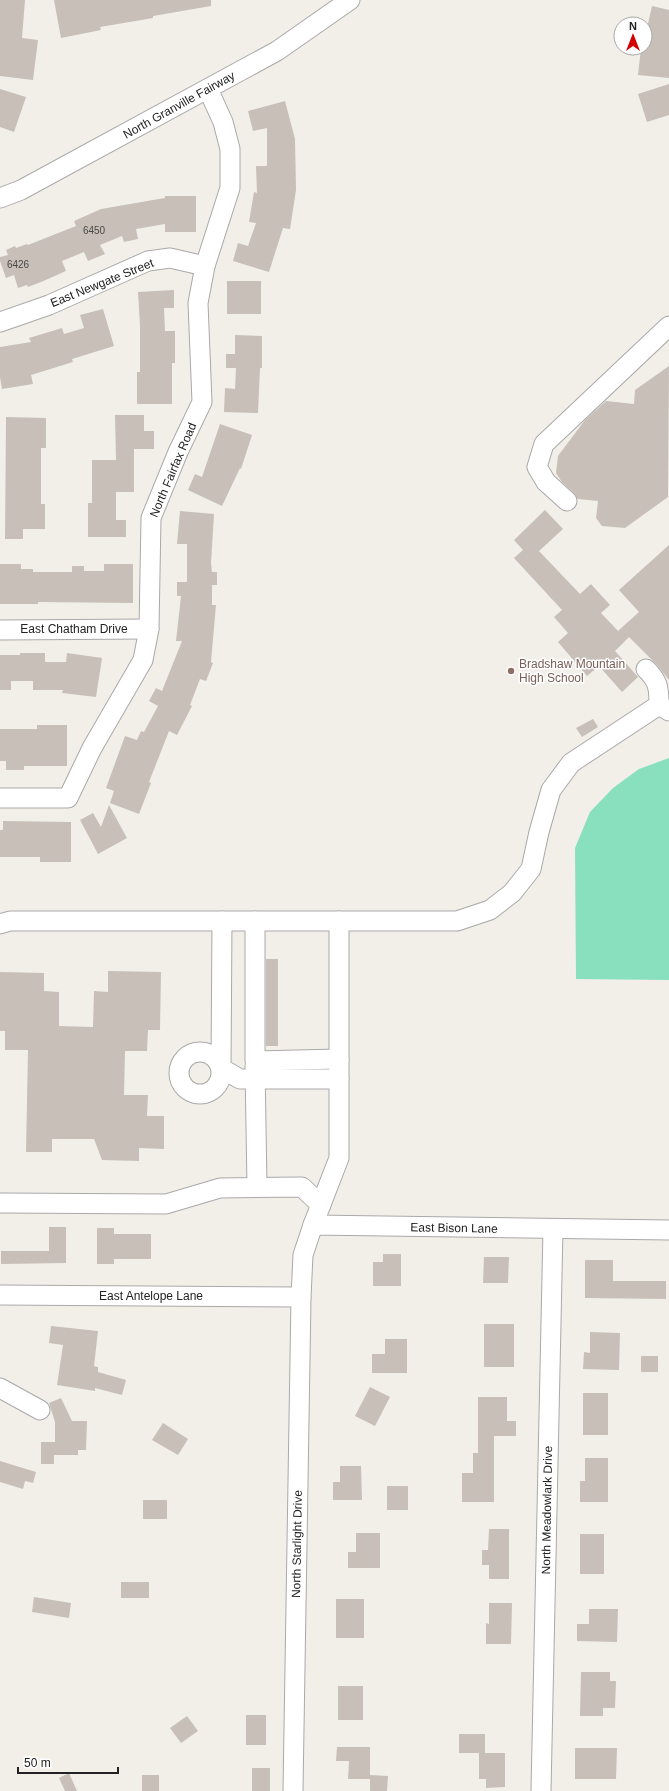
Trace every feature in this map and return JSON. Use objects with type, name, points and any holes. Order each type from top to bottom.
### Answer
[{"type":"street","name":"North Granville Fairway","points":[[0,198],[21,190],[277,51],[350,0]]},
{"type":"street","name":"North Fairfax Road","points":[[0,798],[68,798],[92,748],[143,660],[149,629],[151,518],[178,452],[202,402],[198,303],[205,266],[230,188],[230,149],[224,122],[208,89]]},
{"type":"street","name":"East Newgate Street","points":[[0,322],[49,305],[148,261],[170,258],[205,266]]},
{"type":"street","points":[[567,501],[546,482],[537,467],[544,444],[669,326]]},
{"type":"street","name":"East Chatham Drive","points":[[0,630],[149,629]]},
{"type":"street","points":[[0,924],[10,921],[456,921],[490,910],[512,892],[531,869],[539,832],[551,790],[571,763],[664,708],[656,679],[646,668]]},
{"type":"street","points":[[222,921],[221,1068],[240,1078],[256,1070],[339,1059]]},
{"type":"street","points":[[255,921],[257,1187]]},
{"type":"street","points":[[301,1296],[303,1255],[339,1158],[339,922]]},
{"type":"street","points":[[256,1070],[339,1079]]},
{"type":"street","points":[[0,1203],[166,1204],[220,1188],[302,1187],[321,1205]]},
{"type":"street","name":"East Bison Lane","points":[[313,1225],[669,1230]]},
{"type":"street","name":"North Meadowlark Drive","points":[[541,1791],[553,1229]]},
{"type":"street","name":"East Antelope Lane","points":[[1,1298],[301,1296]]},
{"type":"street","name":"North Starlight Drive","points":[[293,1791],[301,1296]]},
{"type":"street","points":[[0,1388],[40,1410]]},
{"type":"green space","points":[[669,758],[669,980],[576,979],[575,848],[590,812],[613,788],[639,769]]},
{"type":"building","points":[[0,0],[25,0],[22,38],[38,40],[33,80],[0,76]]},
{"type":"building","points":[[54,0],[211,0],[211,6],[100,27],[101,30],[61,38]]},
{"type":"building","points":[[652,6],[669,10],[669,78],[638,75],[640,56],[653,56],[653,16],[650,16]]},
{"type":"building","points":[[669,84],[669,115],[647,122],[638,94]]},
{"type":"building","points":[[0,89],[26,97],[14,132],[0,127]]},
{"type":"building","points":[[285,101],[295,139],[296,190],[290,229],[283,228],[269,272],[233,261],[238,243],[248,246],[256,223],[249,222],[254,192],[257,193],[256,166],[267,166],[267,128],[253,131],[248,111]]},
{"type":"building","points":[[165,196],[196,196],[196,232],[165,232],[165,224],[136,229],[138,239],[124,242],[122,236],[100,245],[105,254],[88,261],[84,252],[62,261],[66,271],[28,287],[27,285],[18,288],[14,275],[6,278],[0,257],[8,255],[6,250],[15,246],[16,248],[27,244],[28,245],[76,226],[74,221],[101,209],[165,198]]},
{"type":"building","points":[[227,281],[261,281],[261,314],[227,314]]},
{"type":"building","points":[[174,290],[174,308],[164,308],[165,331],[175,331],[175,363],[172,363],[172,404],[137,404],[137,372],[140,372],[138,292]]},
{"type":"building","points":[[103,309],[114,346],[72,359],[73,362],[31,375],[33,384],[2,389],[0,377],[0,347],[31,342],[29,338],[62,328],[64,334],[84,328],[80,315]]},
{"type":"building","points":[[235,335],[262,336],[262,368],[260,368],[258,413],[224,412],[225,388],[235,389],[236,368],[226,368],[226,354],[235,354]]},
{"type":"building","points":[[669,366],[668,497],[625,528],[602,526],[596,518],[598,501],[578,499],[562,482],[556,473],[558,456],[585,420],[606,401],[634,404],[635,390]]},
{"type":"building","points":[[115,415],[144,415],[144,431],[154,431],[154,449],[134,449],[134,492],[116,492],[116,520],[126,520],[126,537],[88,537],[88,503],[92,503],[92,460],[116,460]]},
{"type":"building","points":[[6,417],[46,418],[46,448],[41,448],[41,504],[45,504],[45,529],[23,529],[23,539],[5,539]]},
{"type":"building","points":[[220,424],[252,435],[241,469],[240,468],[222,506],[188,490],[195,474],[202,477]]},
{"type":"building","points":[[545,510],[563,529],[539,551],[580,594],[591,584],[610,605],[601,613],[618,631],[639,612],[619,590],[669,545],[669,680],[658,666],[629,637],[615,651],[638,677],[622,692],[599,666],[587,676],[558,642],[568,633],[554,617],[562,610],[514,558],[523,550],[514,540]]},
{"type":"building","points":[[180,511],[214,514],[211,563],[212,572],[217,572],[217,585],[212,585],[212,605],[216,605],[211,662],[213,663],[206,681],[200,679],[190,705],[192,706],[177,735],[169,731],[149,782],[151,783],[139,814],[110,803],[114,791],[106,788],[125,736],[137,740],[141,731],[144,732],[158,706],[149,701],[156,688],[162,691],[182,641],[176,641],[181,596],[177,596],[177,582],[187,582],[187,544],[177,544]]},
{"type":"building","points":[[0,564],[21,564],[21,569],[33,569],[33,572],[72,572],[72,566],[84,566],[84,571],[104,571],[104,564],[133,564],[133,603],[38,602],[38,604],[0,604]]},
{"type":"building","points":[[20,653],[45,653],[45,662],[66,662],[67,653],[102,658],[96,697],[62,693],[63,690],[33,690],[33,681],[11,681],[11,690],[0,690],[0,655],[20,655]]},
{"type":"building","points":[[593,719],[598,727],[582,737],[576,728]]},
{"type":"building","points":[[37,725],[67,725],[67,766],[24,766],[24,770],[6,770],[6,761],[0,761],[0,729],[37,729]]},
{"type":"building","points":[[109,805],[127,838],[98,854],[80,820],[93,813],[101,827]]},
{"type":"building","points":[[3,821],[71,822],[71,862],[40,862],[40,857],[0,857],[0,830],[3,830]]},
{"type":"building","points":[[266,959],[278,959],[278,1046],[266,1046]]},
{"type":"building","points":[[108,971],[161,972],[160,1030],[148,1030],[147,1051],[125,1051],[124,1095],[148,1095],[147,1116],[164,1116],[164,1149],[139,1148],[139,1161],[102,1160],[94,1139],[52,1139],[52,1152],[26,1152],[28,1050],[5,1050],[5,1031],[0,1031],[0,972],[44,973],[44,991],[59,992],[59,1026],[93,1027],[94,991],[108,992]]},
{"type":"building","points":[[49,1227],[66,1227],[66,1263],[1,1264],[1,1251],[49,1251]]},
{"type":"building","points":[[97,1228],[114,1228],[114,1234],[151,1234],[151,1259],[114,1259],[114,1264],[97,1264]]},
{"type":"building","points":[[383,1254],[401,1254],[401,1286],[373,1286],[373,1262],[383,1262]]},
{"type":"building","points":[[484,1257],[509,1257],[508,1283],[483,1283]]},
{"type":"building","points":[[585,1260],[613,1260],[613,1281],[666,1281],[666,1299],[585,1298]]},
{"type":"building","points":[[484,1324],[514,1324],[514,1367],[484,1367]]},
{"type":"building","points":[[51,1326],[98,1331],[94,1366],[98,1367],[98,1372],[126,1380],[122,1395],[95,1388],[95,1391],[57,1385],[63,1345],[49,1343]]},
{"type":"building","points":[[590,1332],[620,1333],[619,1370],[583,1369],[584,1352],[590,1353]]},
{"type":"building","points":[[385,1339],[407,1339],[407,1373],[372,1373],[372,1354],[385,1354]]},
{"type":"building","points":[[641,1356],[658,1356],[658,1372],[641,1372]]},
{"type":"building","points":[[370,1387],[390,1397],[375,1426],[355,1416]]},
{"type":"building","points":[[583,1393],[608,1393],[608,1435],[583,1435]]},
{"type":"building","points":[[478,1397],[507,1397],[507,1421],[516,1421],[516,1436],[494,1436],[494,1502],[462,1502],[462,1473],[473,1473],[473,1453],[478,1453]]},
{"type":"building","points":[[61,1398],[72,1421],[87,1421],[86,1450],[78,1450],[78,1455],[54,1455],[54,1464],[41,1464],[41,1442],[55,1442],[55,1422],[49,1403]]},
{"type":"building","points":[[163,1423],[188,1439],[178,1455],[152,1440]]},
{"type":"building","points":[[585,1458],[608,1458],[608,1502],[580,1502],[580,1481],[585,1481]]},
{"type":"building","points":[[0,1461],[36,1472],[33,1483],[25,1481],[23,1489],[0,1482]]},
{"type":"building","points":[[340,1466],[361,1466],[362,1500],[333,1500],[333,1482],[340,1482]]},
{"type":"building","points":[[387,1486],[408,1486],[408,1510],[387,1510]]},
{"type":"building","points":[[143,1500],[167,1500],[167,1519],[143,1519]]},
{"type":"building","points":[[489,1529],[509,1529],[509,1579],[489,1579],[489,1565],[482,1565],[482,1550],[488,1550]]},
{"type":"building","points":[[356,1533],[380,1533],[380,1568],[348,1568],[348,1552],[356,1552]]},
{"type":"building","points":[[580,1534],[604,1534],[604,1574],[580,1574]]},
{"type":"building","points":[[121,1582],[149,1582],[149,1598],[121,1598]]},
{"type":"building","points":[[34,1597],[71,1603],[69,1618],[32,1612]]},
{"type":"building","points":[[336,1599],[364,1599],[364,1638],[336,1638]]},
{"type":"building","points":[[489,1603],[512,1603],[511,1644],[486,1644],[486,1623],[489,1624]]},
{"type":"building","points":[[589,1609],[618,1609],[617,1642],[577,1641],[577,1624],[589,1624]]},
{"type":"building","points":[[581,1672],[610,1672],[610,1681],[616,1681],[615,1708],[603,1708],[603,1716],[580,1716]]},
{"type":"building","points":[[338,1686],[363,1686],[363,1720],[338,1720]]},
{"type":"building","points":[[246,1715],[266,1715],[266,1745],[246,1745]]},
{"type":"building","points":[[187,1716],[198,1731],[181,1743],[170,1728]]},
{"type":"building","points":[[459,1734],[485,1734],[485,1753],[505,1753],[505,1787],[486,1788],[486,1779],[479,1779],[479,1753],[459,1753]]},
{"type":"building","points":[[337,1747],[370,1747],[370,1775],[388,1776],[387,1791],[370,1791],[370,1779],[348,1779],[349,1761],[336,1761]]},
{"type":"building","points":[[575,1748],[617,1748],[616,1779],[575,1779]]},
{"type":"building","points":[[252,1768],[270,1768],[270,1791],[252,1791]]},
{"type":"building","points":[[69,1773],[77,1791],[65,1791],[59,1778]]},
{"type":"building","points":[[142,1775],[159,1775],[159,1791],[142,1791]]},
{"type":"place","name":"Bradshaw Mountain High School","points":[[511,671]]}]
